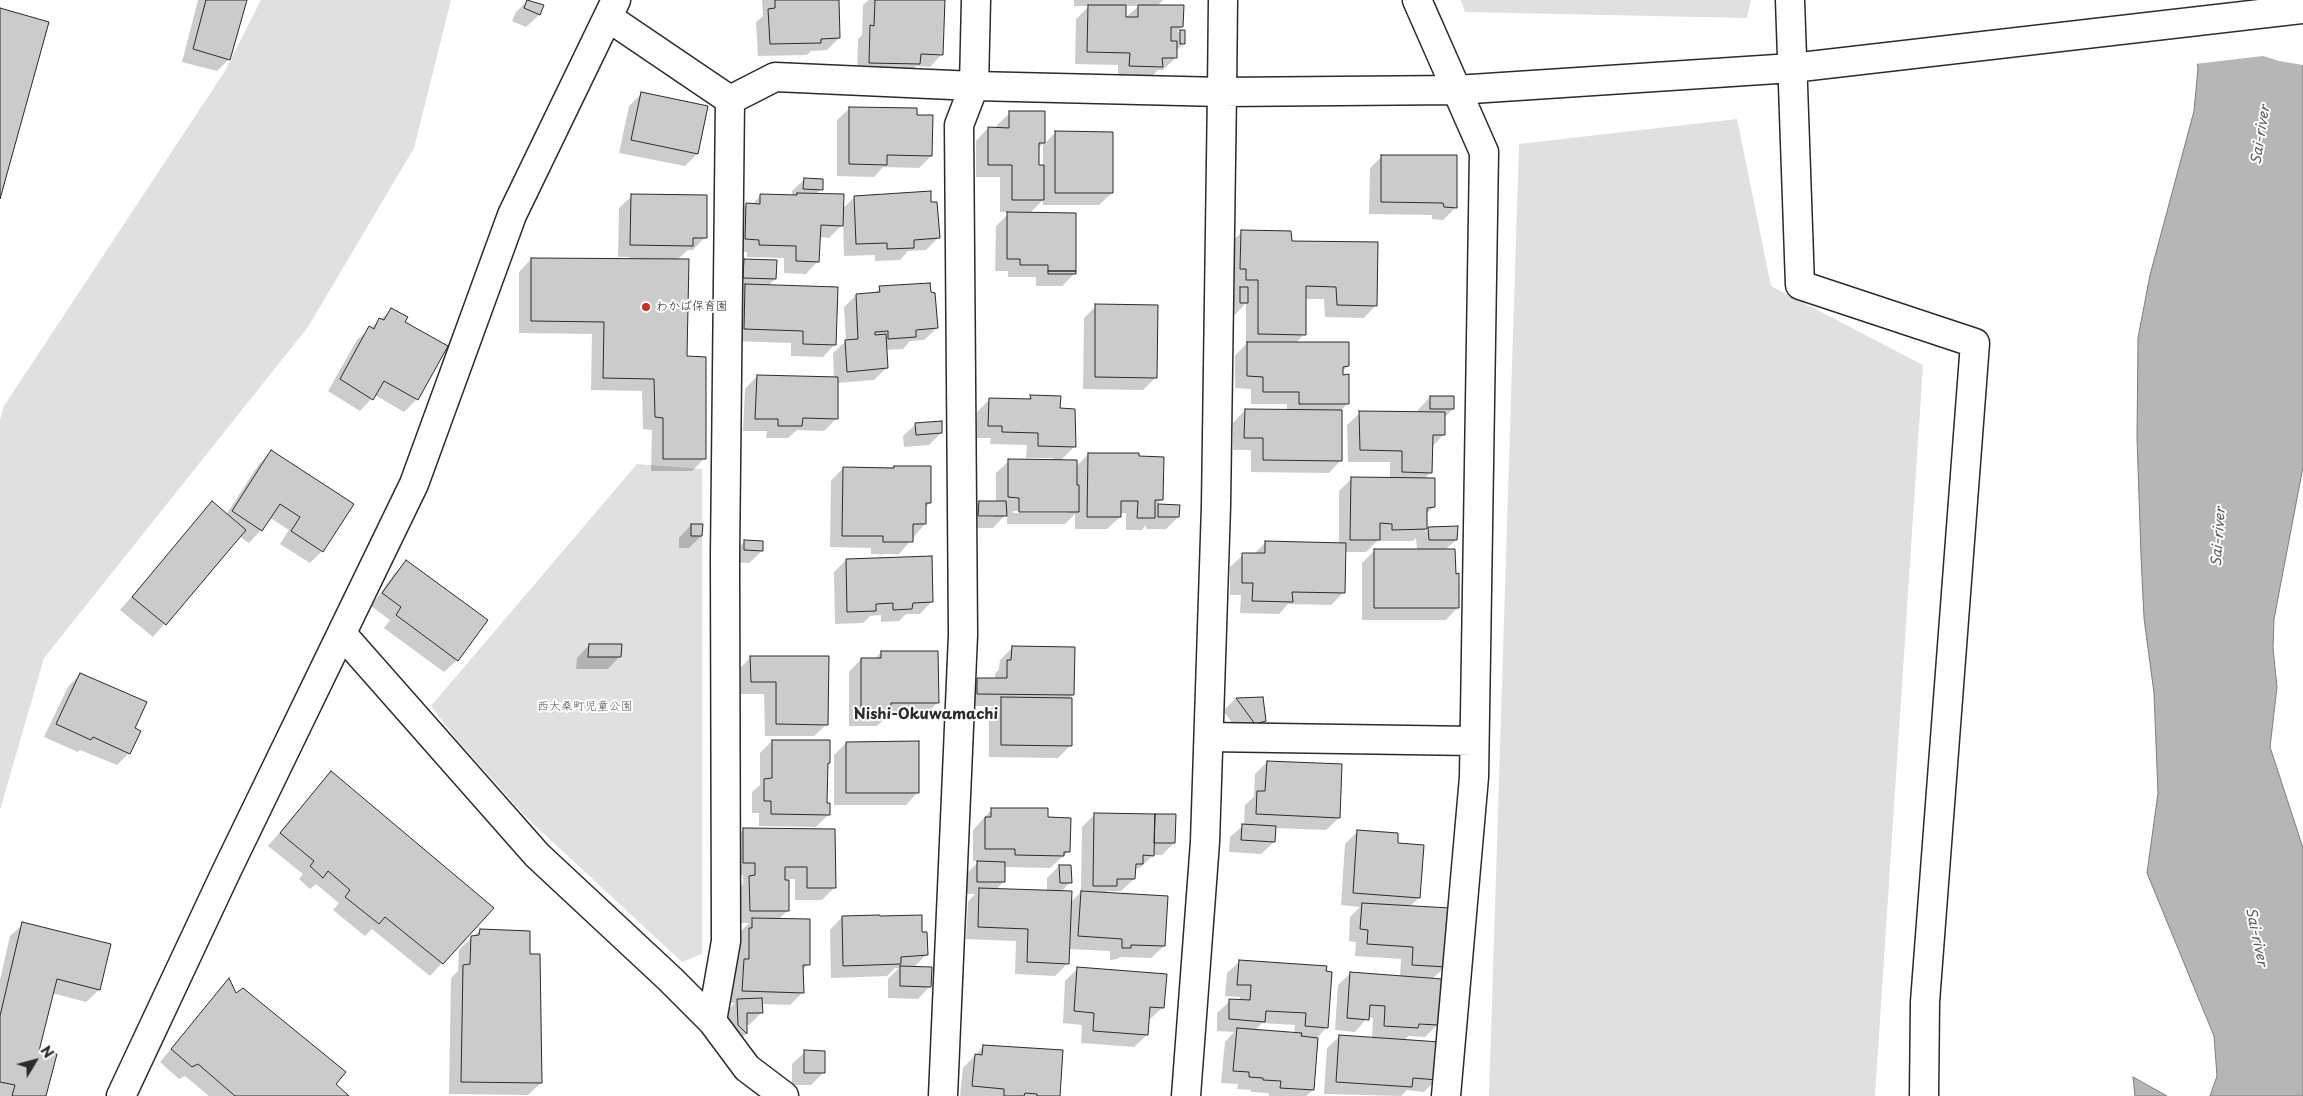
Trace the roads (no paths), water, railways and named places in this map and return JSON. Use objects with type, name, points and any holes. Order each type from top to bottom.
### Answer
[{"type":"street","points":[[942,1096],[963,635],[959,125],[974,86],[976,0]]},
{"type":"street","points":[[1186,1096],[1205,842],[1209,737],[1216,506],[1223,0]]},
{"type":"street","points":[[1417,0],[1484,152],[1474,777],[1446,1096]]},
{"type":"street","points":[[1790,0],[1800,285],[1975,343],[1925,1002],[1924,1096]]},
{"type":"street","points":[[121,1096],[226,872],[414,484],[512,215],[612,9],[730,100]]},
{"type":"street","points":[[730,100],[775,77],[974,86],[1222,92],[1456,90],[1792,68],[2303,9]]},
{"type":"street","points":[[712,1021],[726,941],[725,556],[730,100]]},
{"type":"street","points":[[342,634],[537,855],[670,979],[712,1021],[747,1068],[784,1096]]},
{"type":"street","points":[[1209,737],[1474,741]]},
{"type":"water","name":"Sai-river","points":[[2187,0],[2303,0],[2303,467],[2274,619],[2273,648],[2277,687],[2270,747],[2303,848],[2303,1096],[2210,1096],[2217,1076],[2214,1036],[2147,873],[2158,793],[2154,693],[2144,618],[2141,555],[2137,438],[2138,338],[2150,275],[2194,111],[2198,68]]},
{"type":"water","points":[[2133,1077],[2167,1096],[2135,1096]]},
{"type":"place","name":"わかば保育園","points":[[646,307]]},
{"type":"district","name":"Nishi-Okuwamachi","points":[[926,715]]},
{"type":"park label","name":"西大桑町児童公園","points":[[585,707]]}]
